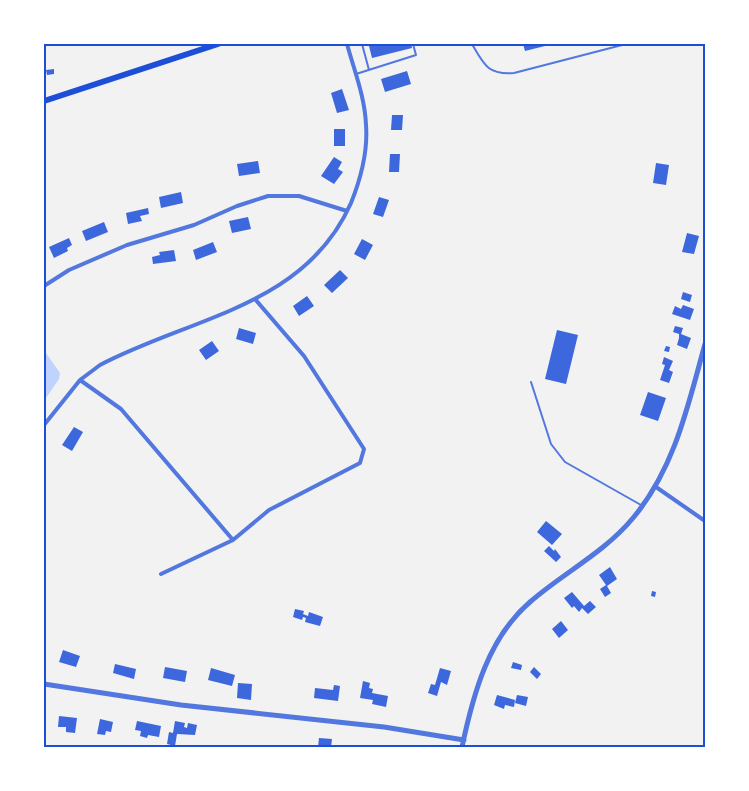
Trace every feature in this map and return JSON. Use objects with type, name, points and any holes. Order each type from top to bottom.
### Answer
[{"type":"highway","points":[[44,101],[218,44]]},
{"type":"street","points":[[44,425],[80,380],[110,360],[255,299],[288,281],[308,266],[326,245],[347,211],[360,176],[366,138],[364,107],[347,44]]},
{"type":"street","points":[[44,286],[69,270],[127,245],[194,225],[261,198],[282,195],[298,196],[347,211]]},
{"type":"street","points":[[161,574],[233,540],[269,510],[360,462],[364,449],[304,356],[255,299]]},
{"type":"street","points":[[462,747],[488,660],[503,629],[531,601],[603,548],[632,520],[656,487],[677,442],[705,344]]},
{"type":"street","points":[[80,380],[120,409],[233,540]]},
{"type":"street","points":[[656,487],[705,521]]},
{"type":"street","points":[[44,684],[181,705],[384,727],[464,740]]},
{"type":"lane","points":[[362,44],[370,70]]},
{"type":"lane","points":[[356,74],[416,55],[413,44]]},
{"type":"lane","points":[[472,44],[484,64],[501,74],[514,73],[626,44]]},
{"type":"lane","points":[[531,382],[551,444],[565,462],[643,506]]},
{"type":"water","points":[[44,350],[60,373],[59,379],[44,401]]},
{"type":"building","points":[[378,44],[411,44],[412,48],[372,58],[369,46]]},
{"type":"building","points":[[523,44],[553,44],[525,51]]},
{"type":"building","points":[[54,69],[54,74],[47,75],[46,70]]},
{"type":"building","points":[[407,71],[411,84],[385,92],[381,79]]},
{"type":"building","points":[[342,89],[349,110],[337,113],[331,93]]},
{"type":"building","points":[[392,115],[403,115],[402,130],[391,130]]},
{"type":"building","points":[[334,129],[345,129],[345,146],[334,146]]},
{"type":"building","points":[[390,154],[400,154],[399,172],[389,172]]},
{"type":"building","points":[[334,157],[342,162],[338,169],[343,172],[334,184],[321,176]]},
{"type":"building","points":[[258,161],[260,173],[239,176],[237,164]]},
{"type":"building","points":[[656,163],[669,165],[666,185],[653,183]]},
{"type":"building","points":[[181,192],[183,203],[161,208],[159,197]]},
{"type":"building","points":[[379,197],[389,200],[383,217],[373,214]]},
{"type":"building","points":[[148,208],[149,214],[140,216],[142,221],[128,224],[126,213]]},
{"type":"building","points":[[248,217],[251,229],[232,233],[229,221]]},
{"type":"building","points":[[104,222],[108,232],[86,241],[82,231]]},
{"type":"building","points":[[687,233],[699,236],[694,254],[682,252]]},
{"type":"building","points":[[69,238],[72,245],[67,248],[68,251],[54,258],[49,247]]},
{"type":"building","points":[[362,239],[373,245],[365,260],[354,254]]},
{"type":"building","points":[[213,242],[217,252],[196,260],[193,250]]},
{"type":"building","points":[[174,250],[176,261],[153,264],[152,257],[160,255],[159,252]]},
{"type":"building","points":[[340,270],[348,278],[332,293],[324,285]]},
{"type":"building","points":[[683,292],[692,295],[690,302],[681,299]]},
{"type":"building","points":[[307,296],[314,306],[299,316],[293,306]]},
{"type":"building","points":[[683,305],[694,309],[690,320],[672,314],[675,306],[681,309]]},
{"type":"building","points":[[675,326],[683,328],[681,334],[691,338],[687,349],[677,345],[679,334],[673,332]]},
{"type":"building","points":[[239,328],[256,333],[253,344],[236,339]]},
{"type":"building","points":[[557,330],[578,335],[566,384],[545,379]]},
{"type":"building","points":[[212,341],[219,351],[206,360],[199,350]]},
{"type":"building","points":[[666,346],[670,347],[669,352],[664,351]]},
{"type":"building","points":[[664,357],[673,361],[669,370],[673,372],[669,383],[660,380],[665,365],[662,364]]},
{"type":"building","points":[[648,392],[666,398],[658,421],[640,415]]},
{"type":"building","points":[[74,427],[83,432],[72,451],[62,445]]},
{"type":"building","points":[[546,521],[562,534],[552,545],[537,532]]},
{"type":"building","points":[[549,546],[554,551],[555,549],[561,557],[556,562],[544,551]]},
{"type":"building","points":[[610,567],[617,579],[607,586],[611,593],[605,597],[600,589],[606,585],[599,575]]},
{"type":"building","points":[[652,591],[656,592],[655,597],[651,596]]},
{"type":"building","points":[[572,592],[584,606],[590,601],[596,607],[588,614],[582,608],[579,612],[574,606],[572,608],[564,598]]},
{"type":"building","points":[[295,609],[304,611],[303,614],[308,616],[309,612],[323,617],[320,626],[305,622],[306,618],[303,617],[302,620],[293,617]]},
{"type":"building","points":[[561,621],[568,630],[559,638],[552,629]]},
{"type":"building","points":[[63,650],[80,656],[76,667],[59,662]]},
{"type":"building","points":[[513,662],[522,665],[521,670],[511,668]]},
{"type":"building","points":[[115,664],[136,669],[134,679],[113,673]]},
{"type":"building","points":[[165,667],[187,671],[185,682],[163,678]]},
{"type":"building","points":[[534,667],[541,674],[537,679],[530,672]]},
{"type":"building","points":[[211,668],[235,675],[232,686],[208,680]]},
{"type":"building","points":[[440,668],[451,671],[447,685],[441,682],[437,696],[428,693],[431,684],[435,685]]},
{"type":"building","points":[[363,681],[370,683],[369,688],[373,689],[372,693],[388,696],[386,707],[372,704],[373,700],[360,698]]},
{"type":"building","points":[[238,683],[252,684],[251,700],[237,698]]},
{"type":"building","points":[[334,685],[340,686],[338,701],[314,698],[315,688],[333,690]]},
{"type":"building","points":[[497,695],[515,700],[514,707],[505,705],[504,709],[494,705]]},
{"type":"building","points":[[517,695],[528,697],[526,706],[515,703]]},
{"type":"building","points":[[59,716],[77,718],[75,733],[66,732],[66,727],[58,727]]},
{"type":"building","points":[[100,719],[113,722],[111,732],[106,731],[105,735],[97,734]]},
{"type":"building","points":[[137,721],[161,726],[159,737],[148,735],[147,738],[140,736],[141,731],[135,730]]},
{"type":"building","points":[[175,721],[185,723],[184,727],[187,728],[188,723],[197,725],[195,735],[177,734],[175,746],[167,744],[169,732],[173,733]]},
{"type":"building","points":[[319,738],[332,739],[331,747],[318,747]]}]
